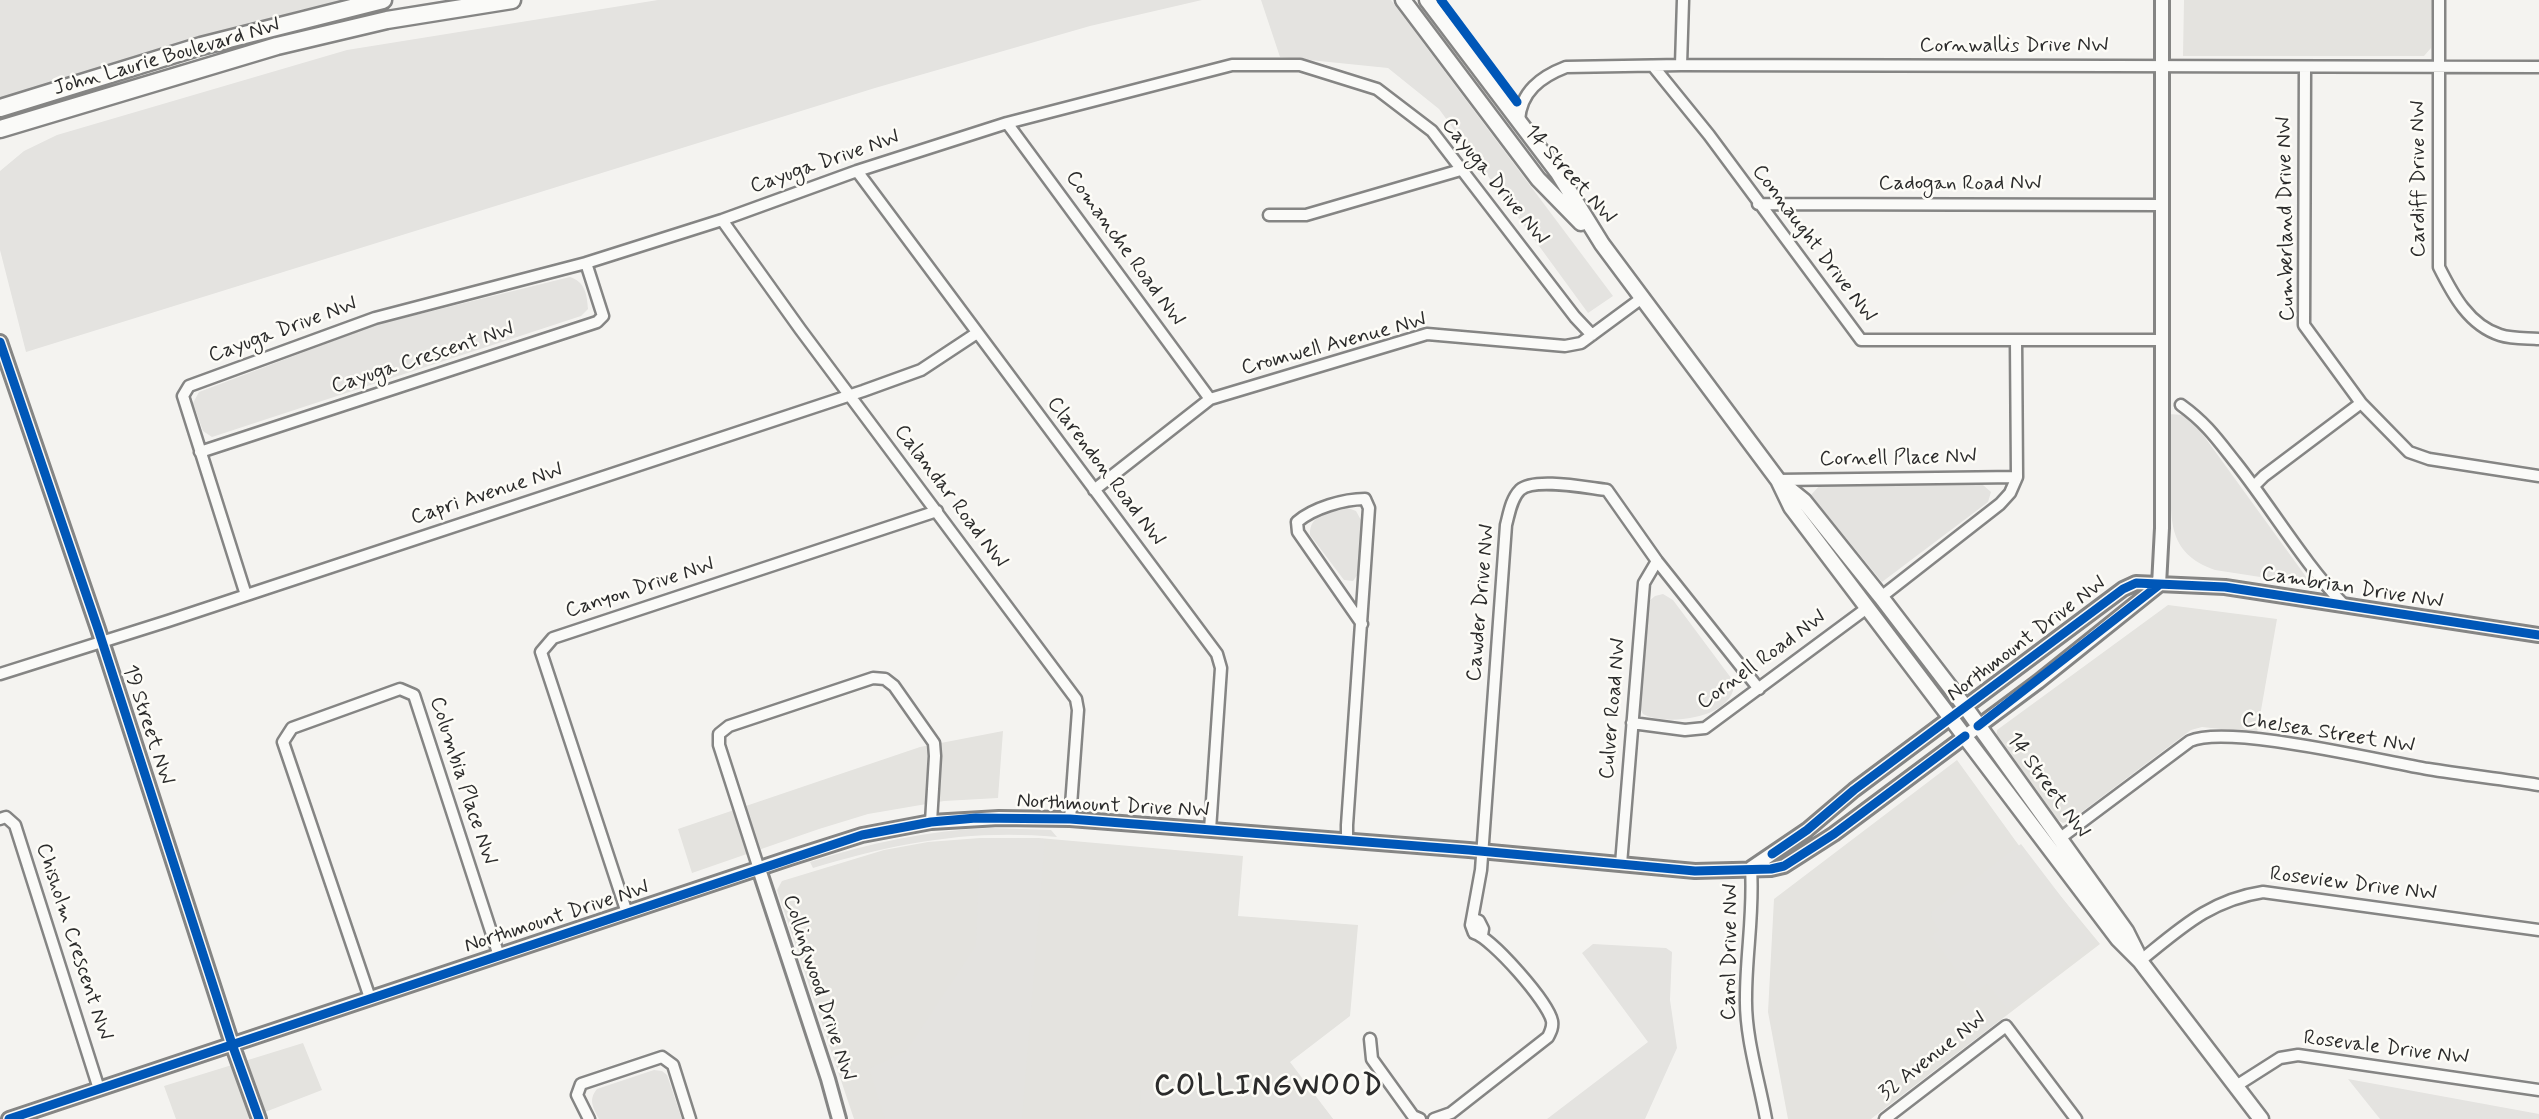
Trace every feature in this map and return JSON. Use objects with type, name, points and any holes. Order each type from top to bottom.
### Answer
[{"type":"main road","name":"John Laurie Boulevard NW","points":[[0,108],[201,46],[383,0]]},
{"type":"main road","name":"John Laurie Boulevard NW","points":[[0,130],[219,62],[340,31],[512,0]]},
{"type":"main road","name":"14 Street NW","points":[[1403,0],[1538,179],[1602,244]]},
{"type":"main road","name":"14 Street NW","points":[[1427,0],[1558,173],[1602,244],[1778,480],[1791,507],[2118,939],[2140,961],[2261,1119]]},
{"type":"main road","points":[[0,139],[73,107]]},
{"type":"main road","name":"14 Street NW","points":[[1778,480],[1804,501],[1966,708],[2126,931],[2140,961]]},
{"type":"street","points":[[1681,65],[1683,0]]},
{"type":"street","points":[[2159,584],[2162,528],[2162,0]]},
{"type":"street","name":"Cardiff Drive NW","points":[[2439,0],[2439,267],[2453,294],[2475,321],[2501,335],[2539,339]]},
{"type":"street","name":"Cayuga Drive NW","points":[[246,595],[183,396],[189,386],[375,318],[586,263],[722,220],[857,171],[1007,122],[1232,65],[1300,65],[1377,89],[1432,131],[1464,169],[1575,317],[1592,335]]},
{"type":"street","name":"Connaught Drive NW","points":[[1653,66],[1709,135],[1861,340],[2161,340]]},
{"type":"street","name":"Cornwallis Drive NW","points":[[1518,120],[1520,106],[1529,90],[1552,72],[1566,67],[2539,67]]},
{"type":"street","name":"Cumberland Drive NW","points":[[2305,68],[2304,326],[2361,403],[2409,452],[2429,459],[2539,476]]},
{"type":"street","name":"Comanche Road NW","points":[[1007,122],[1210,399]]},
{"type":"street","points":[[1269,215],[1306,215],[1464,169]]},
{"type":"street","name":"Clarendon Road NW","points":[[857,171],[1217,654],[1221,668],[1210,830]]},
{"type":"street","name":"Cadogan Road NW","points":[[1758,204],[2161,205]]},
{"type":"street","name":"Calandar Road NW","points":[[722,220],[1076,699],[1078,710],[1070,819]]},
{"type":"street","name":"Cayuga Crescent NW","points":[[201,452],[597,322],[603,316],[586,263]]},
{"type":"street","name":"Cromwell Avenue NW","points":[[1094,490],[1210,399],[1427,334],[1565,346],[1581,342],[1642,298]]},
{"type":"street","name":"Capri Avenue NW","points":[[0,674],[102,643],[850,395],[921,370],[977,333]]},
{"type":"street","points":[[1881,597],[2000,504],[2010,493],[2017,477],[2016,340]]},
{"type":"street","name":"19 Street NW","points":[[0,342],[259,1119]]},
{"type":"street","points":[[2254,486],[2361,403]]},
{"type":"street","points":[[2181,405],[2202,420],[2344,606]]},
{"type":"street","name":"Cornell Place NW","points":[[1778,480],[2017,477]]},
{"type":"street","name":"Cawder Drive NW","points":[[1434,1119],[1451,1112],[1548,1037],[1552,1029],[1552,1020],[1545,1006],[1500,951],[1482,935],[1474,933],[1471,925],[1482,851],[1506,526],[1511,504],[1521,489],[1538,483],[1607,490],[1657,561],[1759,689]]},
{"type":"street","points":[[1347,841],[1362,624],[1369,508],[1365,499],[1355,499],[1307,513],[1297,522],[1298,532],[1362,624]]},
{"type":"street","name":"Canyon Drive NW","points":[[627,913],[541,652],[552,638],[937,511]]},
{"type":"street","name":"Culver Road NW","points":[[1621,864],[1644,583],[1657,561]]},
{"type":"street","name":"Northmount Drive NW","points":[[1751,869],[1807,830],[1854,790],[2123,589],[2136,583],[2159,584]]},
{"type":"street","name":"Cambrian Drive NW","points":[[2159,584],[2225,587],[2539,635]]},
{"type":"street","name":"Northmount Drive NW","points":[[9,1119],[862,835],[931,822],[976,818],[1070,819],[1482,851],[1695,871],[1720,872],[1784,866],[1833,834],[1965,736],[2159,584]]},
{"type":"street","name":"Cornell Road NW","points":[[1632,723],[1685,730],[1705,728],[1867,608]]},
{"type":"street","points":[[759,869],[719,745],[719,734],[729,726],[873,678],[885,679],[894,686],[934,743],[931,822]]},
{"type":"street","name":"Columbia Place NW","points":[[370,998],[283,743],[292,728],[400,689],[414,695],[499,956]]},
{"type":"street","name":"Chelsea Street NW","points":[[2059,839],[2190,741],[2207,736],[2260,739],[2539,785]]},
{"type":"street","name":"Chisholm Crescent NW","points":[[0,819],[6,817],[15,825],[99,1089]]},
{"type":"street","name":"Collingwood Drive NW","points":[[759,869],[839,1119]]},
{"type":"street","name":"Carol Drive NW","points":[[1751,869],[1752,911],[1746,1016],[1766,1119]]},
{"type":"street","name":"Roseview Drive NW","points":[[2140,961],[2212,906],[2242,895],[2263,892],[2539,930]]},
{"type":"street","name":"32 Avenue NW","points":[[1885,1119],[2006,1026],[2076,1119]]},
{"type":"street","points":[[1370,1039],[1373,1059],[1413,1116],[1420,1119]]},
{"type":"street","name":"Rosevale Drive NW","points":[[2236,1086],[2280,1058],[2298,1055],[2539,1090]]},
{"type":"street","points":[[589,1119],[578,1095],[581,1084],[662,1057],[673,1065],[690,1119]]},
{"type":"shaded area","points":[[0,0],[351,0],[300,10],[0,100]]},
{"type":"shaded area","points":[[658,0],[1202,0],[1090,26],[875,88],[26,352],[0,250],[0,171],[24,151],[57,135],[347,50]]},
{"type":"shaded area","points":[[1261,0],[1391,0],[1613,296],[1588,313],[1439,109],[1388,68],[1280,57]]},
{"type":"shaded area","points":[[2184,0],[2432,0],[2431,48],[2424,56],[2183,56]]},
{"type":"shaded area","points":[[570,277],[582,285],[586,294],[588,309],[581,316],[212,437],[203,431],[193,403],[199,392],[375,325]]},
{"type":"shaded area","points":[[2168,414],[2184,415],[2193,421],[2312,585],[2215,570],[2187,554],[2180,544],[2172,519]]},
{"type":"shaded area","points":[[1820,485],[1983,485],[1991,492],[1988,502],[1882,582],[1811,495]]},
{"type":"shaded area","points":[[1348,508],[1356,511],[1362,522],[1358,574],[1353,581],[1344,580],[1310,535],[1313,522],[1317,518]]},
{"type":"shaded area","points":[[1663,594],[1673,600],[1734,682],[1732,694],[1724,704],[1698,716],[1668,720],[1654,718],[1643,714],[1639,706],[1647,603],[1655,596]]},
{"type":"shaded area","points":[[2168,605],[2277,619],[2257,733],[2202,727],[2191,730],[2071,820],[2063,823],[2054,818],[2004,751],[1996,739],[1997,730]]},
{"type":"shaded area","points":[[1003,731],[998,798],[944,801],[868,814],[692,873],[678,829],[920,747]]},
{"type":"shaded area","points":[[1957,760],[2020,847],[2100,944],[1871,1119],[1788,1119],[1768,1012],[1774,899]]},
{"type":"shaded area","points":[[991,828],[1051,830],[1057,837],[963,837],[874,851],[813,868],[810,862],[899,839],[945,831]]},
{"type":"shaded area","points":[[980,838],[1039,838],[1243,856],[1238,916],[1358,925],[1350,1016],[1290,1062],[1333,1119],[854,1119],[777,890],[782,881],[884,850],[928,842]]},
{"type":"shaded area","points":[[980,838],[1045,839],[1022,1119],[885,1119],[869,1069],[906,1051],[976,945]]},
{"type":"shaded area","points":[[2021,844],[2095,941],[2007,1009],[1987,984],[1973,994],[1931,936],[1939,930],[1931,918],[1932,911]]},
{"type":"shaded area","points":[[1593,944],[1666,948],[1672,952],[1670,1000],[1677,1048],[1645,1119],[1547,1119],[1648,1042],[1582,953]]},
{"type":"shaded area","points":[[303,1043],[322,1090],[247,1119],[176,1119],[164,1086]]},
{"type":"shaded area","points":[[654,1070],[667,1075],[682,1119],[599,1119],[592,1100],[597,1089]]},
{"type":"shaded area","points":[[2348,1079],[2539,1114],[2539,1119],[2380,1119]]},
{"type":"shaded area","points":[[1141,1090],[1315,1096],[1333,1119],[1085,1119],[1086,1115],[1139,1118]]},
{"type":"cycle path","points":[[1441,0],[1517,102]]},
{"type":"cycle path","points":[[0,342],[98,629],[232,1044],[259,1119]]},
{"type":"cycle path","points":[[1772,854],[2123,589],[2136,583],[2225,587],[2539,635]]},
{"type":"cycle path","points":[[1978,726],[2159,585]]},
{"type":"cycle path","points":[[9,1119],[862,835],[931,822],[976,818],[1070,819],[1469,850],[1695,871],[1771,869],[1784,866],[1834,834],[1965,736]]},
{"type":"district","name":"COLLINGWOOD","points":[[1269,1088]]}]
